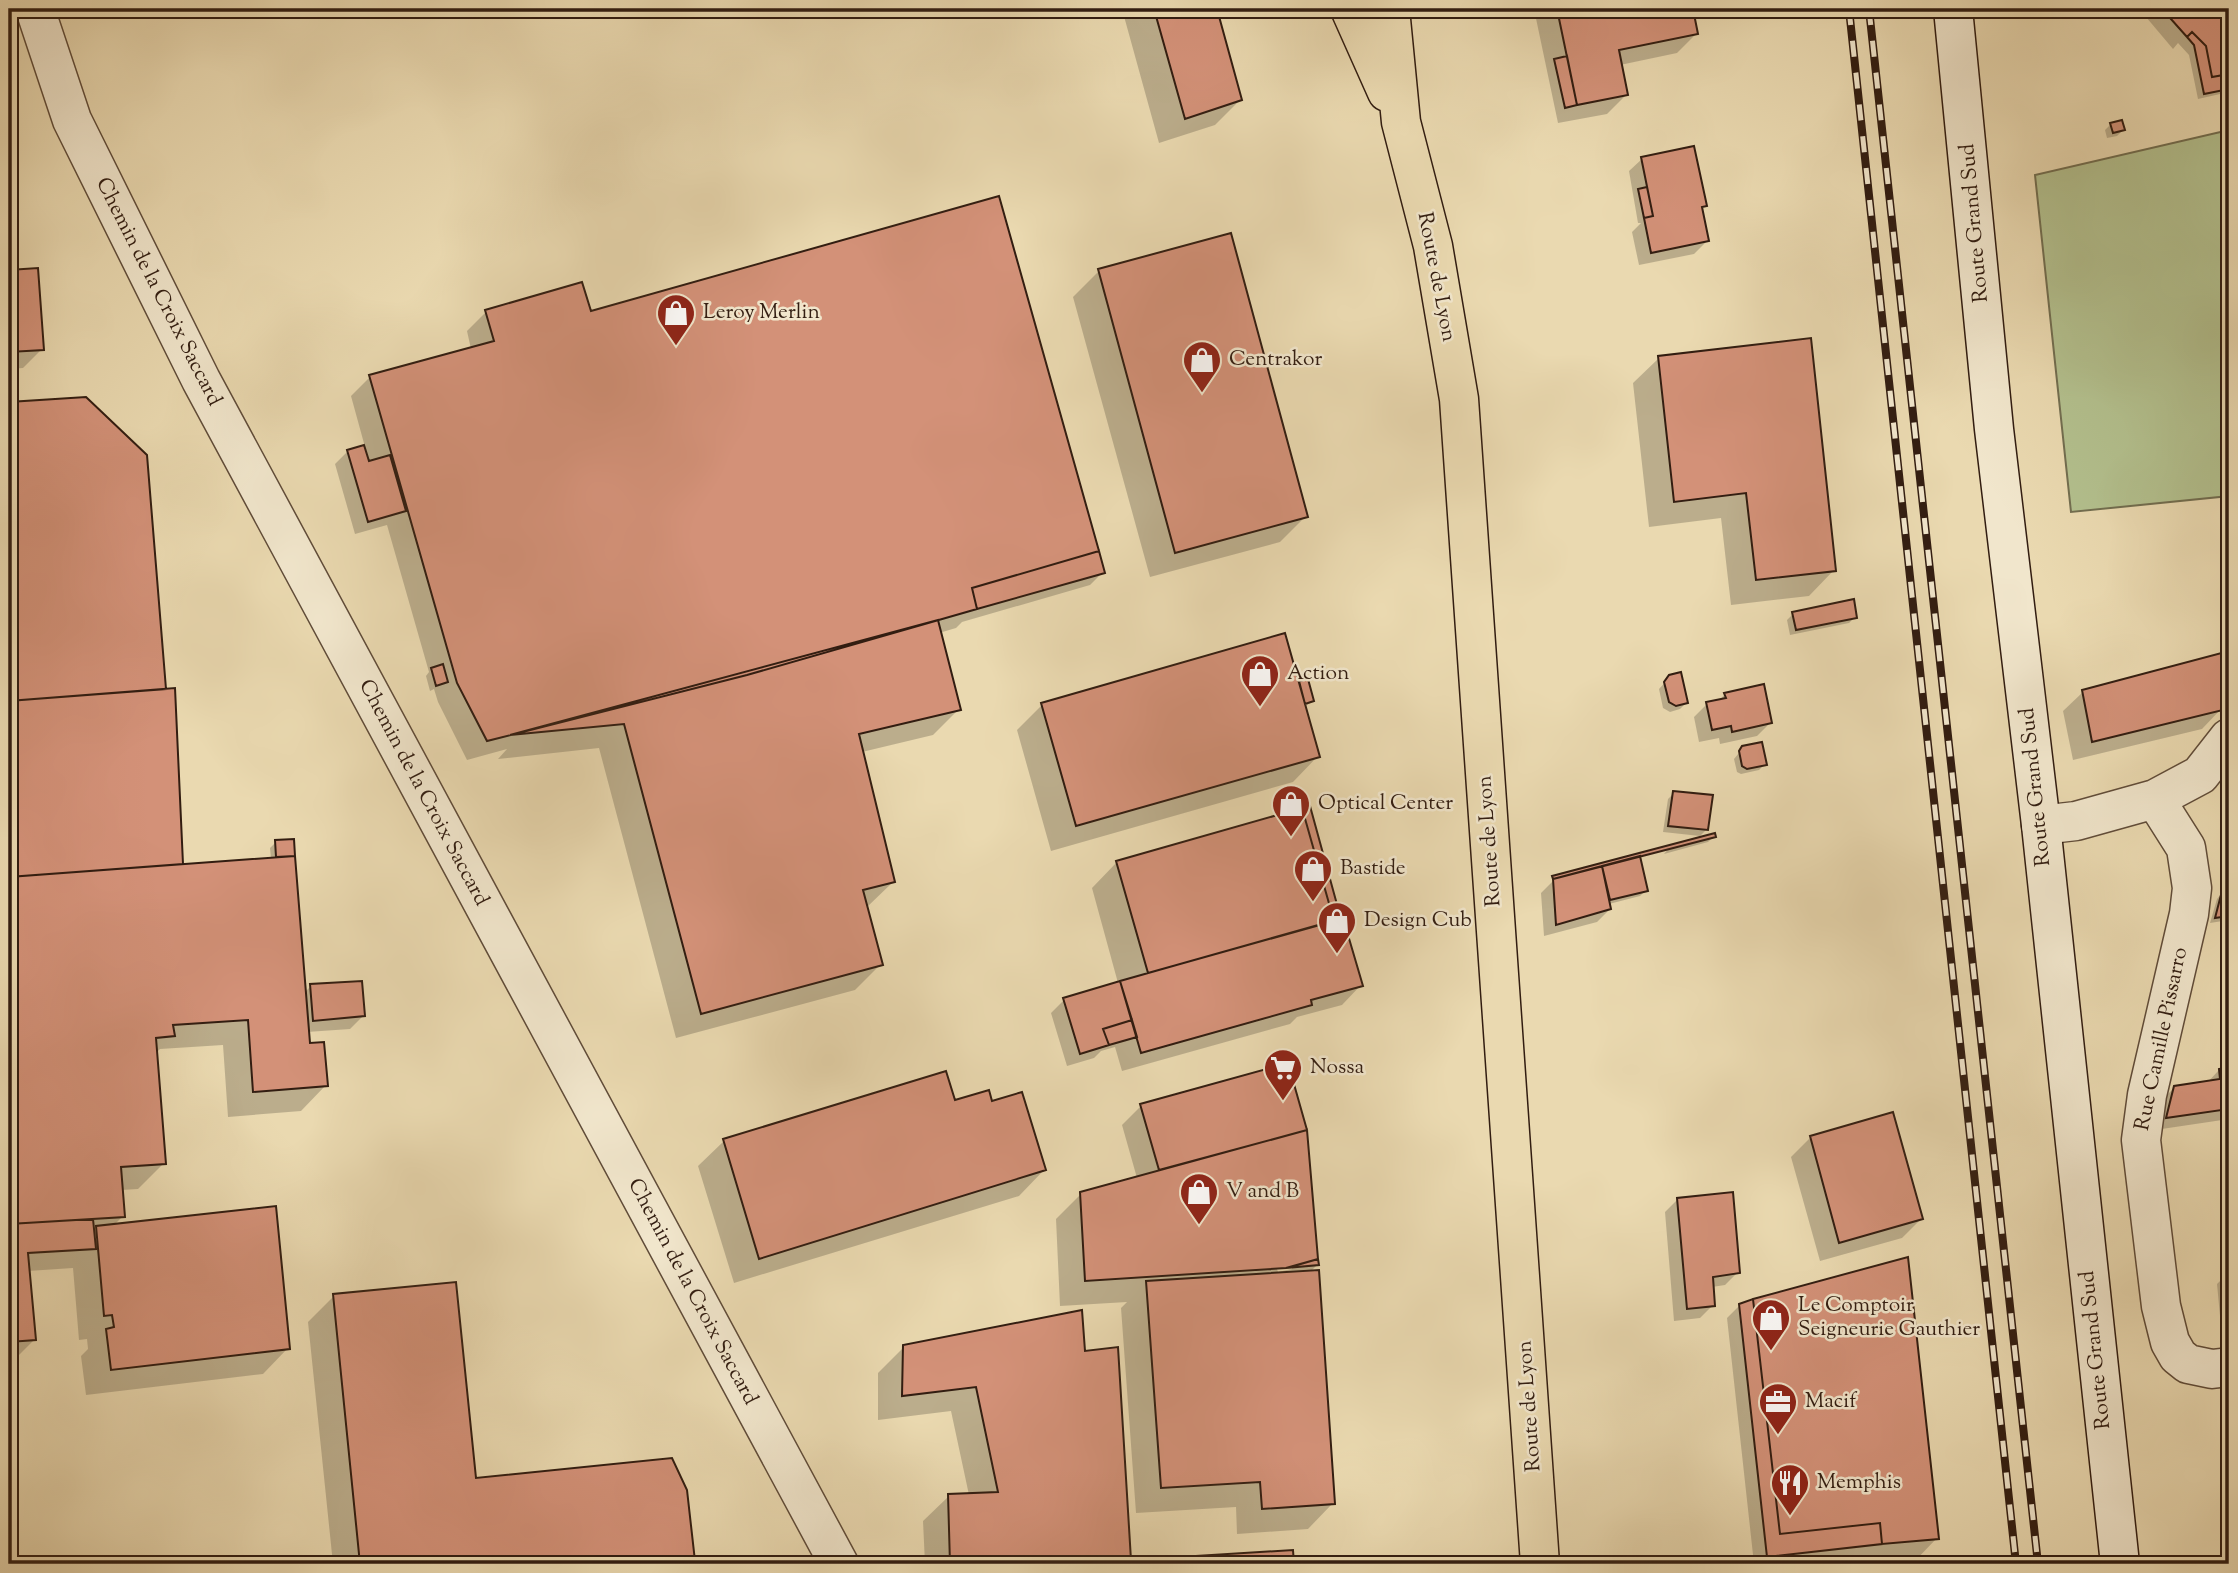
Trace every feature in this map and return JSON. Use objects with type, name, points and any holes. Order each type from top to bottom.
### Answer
[{"type":"main road","name":"Route de Lyon","points":[[1350,9],[1401,122]]},
{"type":"main road","name":"Route de Lyon","points":[[1390,9],[1401,122],[1433,246],[1459,399],[1540,1564]]},
{"type":"street","name":"Chemin de la Croix Saccard","points":[[35,9],[72,120],[201,380],[839,1564]]},
{"type":"street","name":"Route Grand Sud","points":[[1953,9],[1994,429],[2041,825],[2120,1564]]},
{"type":"street","points":[[2041,825],[2076,821],[2155,799],[2200,775],[2229,738]]},
{"type":"street","name":"Rue Camille Pissarro","points":[[2155,799],[2186,848],[2192,888],[2189,914],[2147,1096],[2141,1140],[2161,1306],[2170,1342],[2178,1356],[2188,1364],[2212,1369],[2229,1367]]},
{"type":"green space","points":[[2229,130],[2229,496],[2071,512],[2035,175]]},
{"type":"building","points":[[1154,9],[1217,9],[1242,100],[1185,119]]},
{"type":"building","points":[[1542,9],[1557,9],[1558,11],[1543,15]]},
{"type":"building","points":[[1557,9],[1693,9],[1698,34],[1619,50],[1628,95],[1577,105]]},
{"type":"building","points":[[2162,9],[2227,9],[2229,74],[2212,77],[2206,46],[2192,32],[2187,37]]},
{"type":"building","points":[[2192,32],[2206,46],[2212,77],[2229,74],[2229,89],[2204,94],[2194,45],[2187,37]]},
{"type":"building","points":[[1567,56],[1577,105],[1565,108],[1554,59]]},
{"type":"building","points":[[2122,120],[2125,130],[2113,133],[2110,123]]},
{"type":"building","points":[[1694,146],[1707,206],[1702,207],[1709,241],[1651,253],[1644,218],[1653,216],[1641,157]]},
{"type":"building","points":[[1647,187],[1653,216],[1644,218],[1638,189]]},
{"type":"building","points":[[999,196],[1099,551],[972,588],[977,609],[747,675],[487,741],[457,683],[369,375],[494,341],[485,310],[582,282],[591,311]]},
{"type":"building","points":[[1231,233],[1308,517],[1175,553],[1098,269]]},
{"type":"building","points":[[38,268],[44,350],[9,352],[9,270]]},
{"type":"building","points":[[1811,338],[1836,571],[1756,580],[1746,493],[1674,502],[1658,356]]},
{"type":"building","points":[[86,397],[147,455],[166,689],[9,701],[9,402]]},
{"type":"building","points":[[364,445],[369,461],[390,455],[406,511],[368,522],[347,450]]},
{"type":"building","points":[[1099,551],[1105,573],[977,609],[972,588]]},
{"type":"building","points":[[1854,599],[1857,618],[1796,630],[1792,612]]},
{"type":"building","points":[[938,620],[961,710],[859,734],[895,882],[863,890],[883,965],[701,1014],[624,724],[510,735]]},
{"type":"building","points":[[1285,633],[1320,757],[1076,826],[1041,703]]},
{"type":"building","points":[[2229,651],[2229,686],[2223,710],[2092,742],[2082,690]]},
{"type":"building","points":[[443,664],[448,682],[436,686],[431,668]]},
{"type":"building","points":[[1681,672],[1688,703],[1676,706],[1669,702],[1664,682],[1669,675]]},
{"type":"building","points":[[1308,679],[1314,701],[1305,704],[1299,681]]},
{"type":"building","points":[[1764,684],[1772,723],[1732,732],[1731,726],[1712,730],[1706,702],[1726,698],[1724,693]]},
{"type":"building","points":[[175,688],[183,864],[9,877],[9,701]]},
{"type":"building","points":[[1762,742],[1767,765],[1747,769],[1742,766],[1739,751],[1742,746]]},
{"type":"building","points":[[1673,791],[1713,795],[1708,830],[1668,826]]},
{"type":"building","points":[[1310,806],[1341,919],[1334,921],[1302,808]]},
{"type":"building","points":[[1302,808],[1334,921],[1148,973],[1116,861]]},
{"type":"building","points":[[1715,833],[1716,837],[1553,879],[1552,876]]},
{"type":"building","points":[[294,839],[295,856],[276,857],[275,840]]},
{"type":"building","points":[[295,856],[310,1043],[324,1042],[328,1086],[253,1092],[248,1020],[173,1025],[175,1036],[156,1038],[166,1164],[121,1167],[125,1217],[9,1224],[9,877]]},
{"type":"building","points":[[1640,856],[1648,891],[1610,900],[1602,866]]},
{"type":"building","points":[[1602,866],[1611,909],[1556,925],[1553,879]]},
{"type":"building","points":[[2229,890],[2229,916],[2215,918],[2222,891]]},
{"type":"building","points":[[1343,918],[1363,986],[1311,1000],[1312,1005],[1141,1053],[1120,981]]},
{"type":"building","points":[[362,981],[365,1016],[313,1021],[310,984]]},
{"type":"building","points":[[1120,981],[1132,1020],[1103,1029],[1109,1045],[1080,1054],[1063,998]]},
{"type":"building","points":[[1132,1020],[1137,1037],[1109,1045],[1103,1029]]},
{"type":"building","points":[[1288,1063],[1307,1130],[1159,1170],[1140,1104]]},
{"type":"building","points":[[2229,1067],[2229,1109],[2166,1118],[2174,1086],[2220,1079],[2219,1069]]},
{"type":"building","points":[[946,1071],[955,1100],[989,1090],[992,1101],[1022,1092],[1046,1170],[759,1259],[723,1139]]},
{"type":"building","points":[[1893,1112],[1923,1219],[1839,1243],[1810,1136]]},
{"type":"building","name":"V and B","points":[[1307,1130],[1318,1259],[1286,1268],[1085,1281],[1080,1192]]},
{"type":"building","points":[[1733,1192],[1740,1273],[1713,1277],[1715,1306],[1687,1309],[1677,1198]]},
{"type":"building","points":[[276,1206],[290,1349],[111,1370],[106,1329],[114,1327],[112,1315],[104,1316],[96,1226]]},
{"type":"building","points":[[93,1219],[96,1249],[28,1253],[36,1340],[9,1342],[9,1224]]},
{"type":"building","points":[[1908,1257],[1939,1539],[1882,1544],[1880,1523],[1780,1534],[1753,1299]]},
{"type":"building","points":[[1318,1259],[1319,1265],[1287,1268]]},
{"type":"building","points":[[1319,1270],[1335,1504],[1262,1509],[1260,1482],[1161,1488],[1146,1281]]},
{"type":"building","points":[[456,1282],[476,1478],[672,1458],[687,1490],[695,1561],[661,1564],[360,1564],[333,1294]]},
{"type":"building","points":[[1753,1299],[1780,1534],[1880,1523],[1882,1544],[1767,1557],[1739,1304]]},
{"type":"building","points":[[1082,1310],[1085,1351],[1118,1347],[1131,1560],[1293,1550],[1294,1564],[950,1564],[948,1494],[998,1492],[976,1387],[902,1396],[903,1345]]},
{"type":"railway","points":[[1849,9],[2016,1564]]},
{"type":"railway","points":[[1869,9],[2038,1564]]},
{"type":"place","name":"Leroy Merlin","points":[[676,347]]},
{"type":"place","name":"Centrakor","points":[[1202,394]]},
{"type":"place","name":"Action","points":[[1260,708]]},
{"type":"place","name":"Optical Center","points":[[1291,838]]},
{"type":"place","name":"Bastide","points":[[1313,903]]},
{"type":"place","name":"Design Cub","points":[[1337,955]]},
{"type":"place","name":"Nossa","points":[[1283,1102]]},
{"type":"place","name":"V and B","points":[[1199,1226]]},
{"type":"place","name":"Le Comptoir Seigneurie Gauthier","points":[[1771,1352]]},
{"type":"place","name":"Macif","points":[[1778,1436]]},
{"type":"place","name":"Memphis","points":[[1790,1517]]}]
